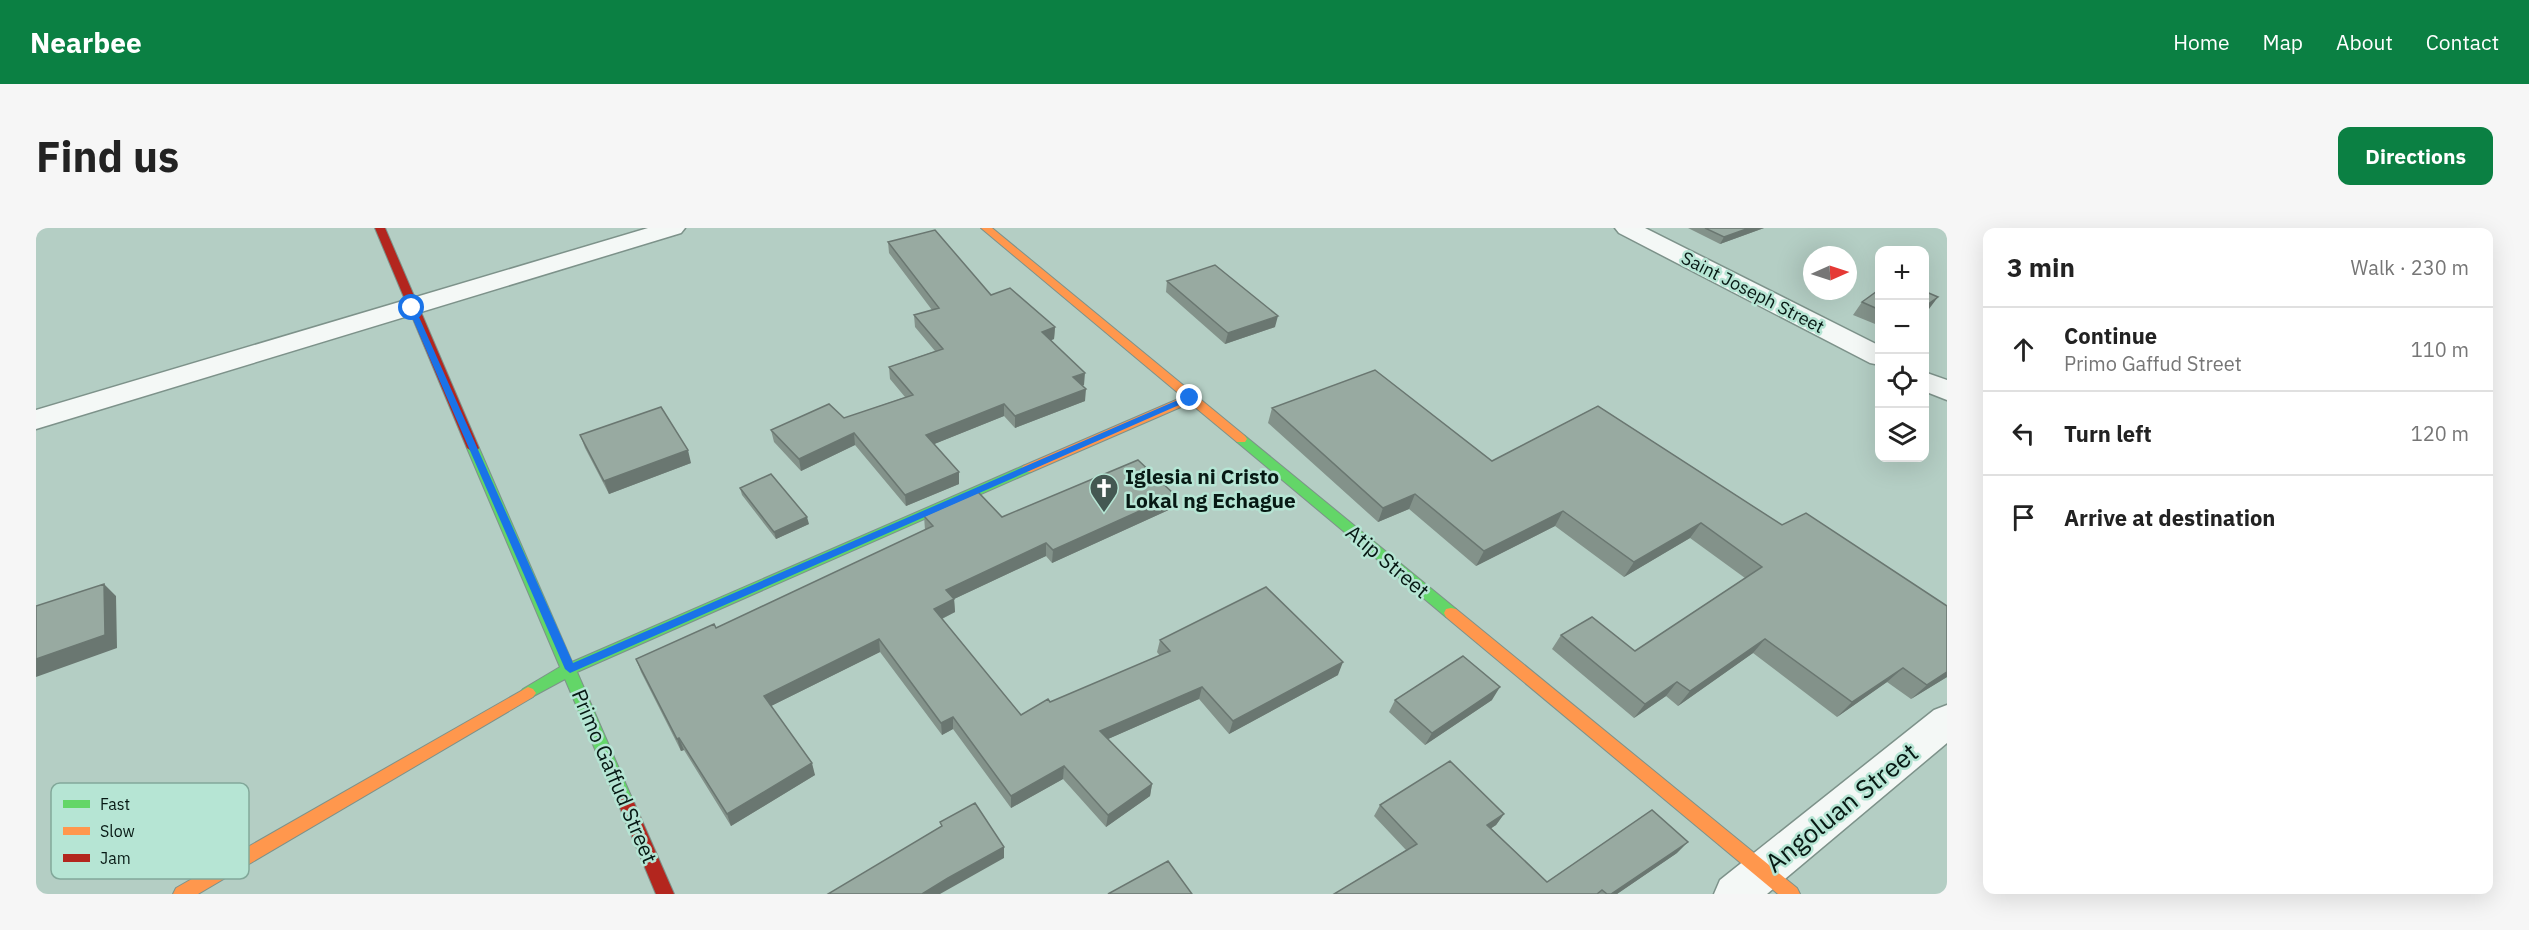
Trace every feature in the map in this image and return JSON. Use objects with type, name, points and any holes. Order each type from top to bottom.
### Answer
[{"type":"street","name":"Primo Gaffud Street","points":[[380,228],[412,308],[570,669],[665,894]]},
{"type":"street","points":[[36,420],[673,228]]},
{"type":"street","name":"Atip Street","points":[[986,228],[1190,398],[1763,886]]},
{"type":"street","name":"Saint Joseph Street","points":[[1627,228],[1875,354]]},
{"type":"street","points":[[1929,382],[1947,391]]},
{"type":"street","points":[[249,855],[570,669],[1190,398]]},
{"type":"street","name":"Angoluan Street","points":[[1763,886],[1947,721]]},
{"type":"street","points":[[182,894],[208,879]]},
{"type":"building","points":[[1705,228],[1749,228],[1724,237]]},
{"type":"building","points":[[935,230],[991,295],[1010,288],[1055,327],[1042,332],[1085,373],[1073,377],[1086,389],[1015,416],[1004,404],[926,435],[959,472],[905,495],[854,433],[799,459],[771,430],[829,404],[844,418],[913,395],[889,367],[943,349],[914,315],[939,308],[888,242]]},
{"type":"building","points":[[1215,265],[1278,316],[1228,333],[1167,281]]},
{"type":"building","points":[[1875,293],[1875,308],[1862,302]]},
{"type":"building","points":[[1929,293],[1938,297],[1929,303]]},
{"type":"building","points":[[1375,370],[1492,461],[1598,406],[1782,525],[1806,513],[1947,606],[1947,672],[1927,685],[1903,668],[1852,702],[1765,639],[1690,691],[1677,682],[1645,704],[1561,635],[1592,617],[1635,651],[1762,567],[1701,523],[1634,562],[1563,511],[1484,551],[1415,494],[1383,508],[1272,408]]},
{"type":"building","points":[[661,407],[688,450],[604,481],[580,435]]},
{"type":"building","points":[[1138,460],[1175,495],[1053,550],[1046,543],[946,590],[954,599],[934,609],[1021,715],[1048,699],[1050,702],[1170,651],[1160,640],[1266,587],[1343,662],[1233,721],[1202,687],[1100,731],[1152,784],[1108,815],[1064,766],[1011,796],[953,717],[941,723],[879,639],[764,696],[812,763],[727,814],[679,738],[677,739],[636,659],[714,624],[716,628],[933,526],[924,516],[978,492],[1002,517]]},
{"type":"building","points":[[771,474],[807,517],[774,532],[740,488]]},
{"type":"building","points":[[104,584],[105,635],[36,659],[36,606]]},
{"type":"building","points":[[1463,656],[1500,687],[1432,733],[1395,700]]},
{"type":"building","points":[[1450,761],[1504,814],[1487,825],[1547,882],[1652,810],[1688,842],[1611,894],[1602,890],[1597,894],[1334,894],[1417,844],[1380,805]]},
{"type":"building","points":[[975,803],[1004,847],[922,894],[828,894],[942,826],[940,822]]},
{"type":"building","points":[[1168,861],[1192,894],[1108,894]]},
{"type":"traffic: fast","points":[[1241,439],[1451,613]]},
{"type":"traffic: fast","points":[[473,448],[626,803]]},
{"type":"traffic: fast","points":[[528,693],[570,669],[1027,469]]},
{"type":"traffic: slow","points":[[986,228],[1241,439]]},
{"type":"traffic: slow","points":[[1027,469],[1190,398]]},
{"type":"traffic: slow","points":[[1451,613],[1791,894]]},
{"type":"traffic: slow","points":[[249,855],[528,693]]},
{"type":"traffic: slow","points":[[182,894],[208,879]]},
{"type":"traffic: jam","points":[[380,228],[473,448]]},
{"type":"traffic: jam","points":[[626,803],[665,894]]},
{"type":"place","name":"Iglesia ni Cristo Lokal ng Echague","points":[[1104,514]]},
{"type":"route","points":[[412,308],[570,669],[1190,398]]}]
